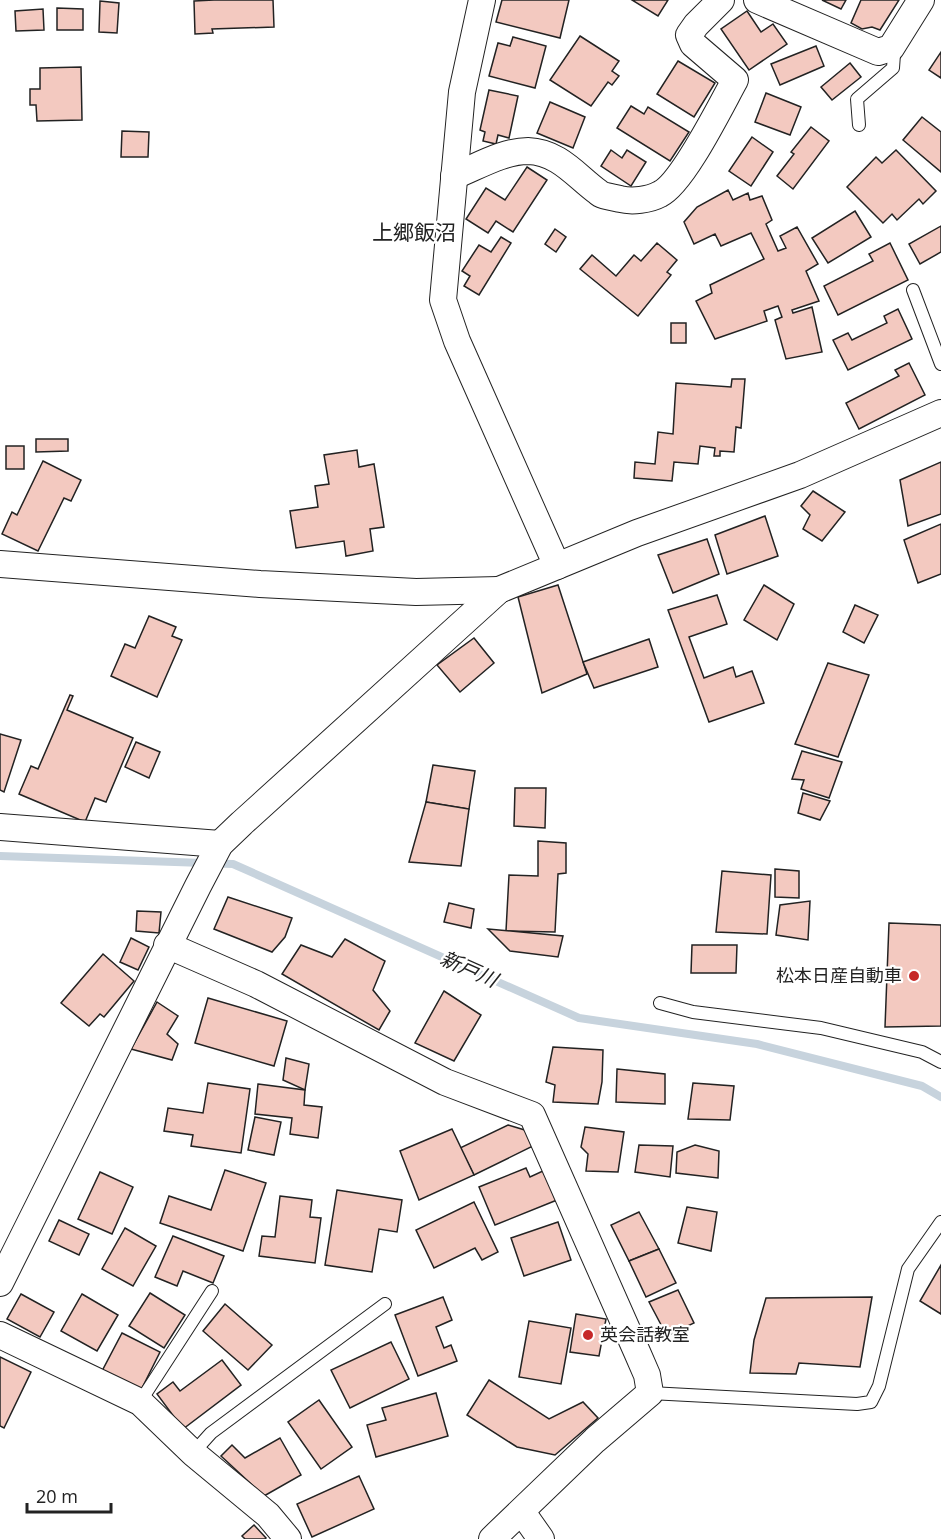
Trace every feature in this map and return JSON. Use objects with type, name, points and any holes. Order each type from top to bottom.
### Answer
[{"type":"street","points":[[482,0],[462,92],[442,300],[457,341],[557,566]]},
{"type":"street","points":[[454,176],[502,156],[526,151],[544,153],[564,163],[600,194],[627,201],[661,194],[678,179],[735,80],[693,44],[689,35],[721,0]]},
{"type":"street","points":[[757,0],[878,52],[891,48],[921,0]]},
{"type":"street","points":[[0,1283],[167,945],[219,846],[414,665],[499,590],[638,533],[800,475],[941,413]]},
{"type":"street","points":[[0,564],[260,584],[416,592],[499,590]]},
{"type":"street","points":[[0,827],[219,846]]},
{"type":"street","points":[[167,945],[256,984],[445,1082],[532,1115],[647,1375],[650,1393],[595,1440],[492,1539]]},
{"type":"street","points":[[0,1335],[140,1402],[193,1453],[268,1515],[288,1539]]},
{"type":"street","points":[[522,1512],[542,1539]]},
{"type":"lane","points":[[859,125],[857,99],[893,68],[894,54],[891,48]]},
{"type":"lane","points":[[913,290],[941,364]]},
{"type":"lane","points":[[660,1003],[693,1012],[821,1028],[922,1052],[941,1062]]},
{"type":"lane","points":[[650,1393],[857,1404],[871,1402],[879,1386],[908,1269],[941,1222]]},
{"type":"lane","points":[[140,1402],[213,1291]]},
{"type":"lane","points":[[193,1453],[211,1433],[385,1304]]},
{"type":"building","points":[[273,0],[274,27],[212,29],[213,33],[195,34],[194,1]]},
{"type":"building","points":[[502,0],[569,0],[560,38],[496,22]]},
{"type":"building","points":[[632,0],[668,0],[658,16]]},
{"type":"building","points":[[822,0],[846,0],[841,9]]},
{"type":"building","points":[[861,0],[899,0],[880,30],[872,27],[862,29],[851,23]]},
{"type":"building","points":[[100,1],[119,3],[117,33],[99,32]]},
{"type":"building","points":[[57,8],[83,9],[83,30],[57,30]]},
{"type":"building","points":[[43,9],[44,30],[16,31],[15,11]]},
{"type":"building","points":[[747,11],[761,32],[773,24],[787,44],[749,70],[721,29]]},
{"type":"building","points":[[580,36],[619,61],[612,71],[619,76],[612,85],[608,82],[591,106],[550,80]]},
{"type":"building","points":[[513,37],[546,46],[535,88],[489,76],[498,43],[510,46]]},
{"type":"building","points":[[816,46],[824,66],[780,85],[771,64]]},
{"type":"building","points":[[941,52],[941,78],[929,70]]},
{"type":"building","points":[[678,61],[715,83],[694,117],[657,94]]},
{"type":"building","points":[[850,63],[861,77],[832,100],[821,87]]},
{"type":"building","points":[[81,67],[82,120],[37,121],[36,105],[30,105],[30,89],[40,89],[40,68]]},
{"type":"building","points":[[489,90],[518,96],[509,138],[498,135],[496,144],[483,141],[485,132],[480,130]]},
{"type":"building","points":[[766,93],[801,107],[790,135],[755,122]]},
{"type":"building","points":[[550,102],[585,117],[573,148],[537,133]]},
{"type":"building","points":[[631,106],[644,114],[648,107],[689,132],[670,161],[617,128]]},
{"type":"building","points":[[922,117],[941,132],[941,172],[903,140]]},
{"type":"building","points":[[811,127],[829,141],[793,189],[777,176],[794,154],[791,152]]},
{"type":"building","points":[[122,131],[149,132],[148,157],[121,157]]},
{"type":"building","points":[[752,137],[773,152],[751,186],[729,171]]},
{"type":"building","points":[[611,150],[622,158],[627,150],[646,162],[631,186],[601,166]]},
{"type":"building","points":[[896,150],[936,191],[923,204],[919,199],[897,220],[892,214],[883,223],[847,187],[876,157],[882,163]]},
{"type":"building","points":[[527,167],[547,180],[513,232],[496,221],[488,233],[466,219],[486,188],[505,200]]},
{"type":"building","points":[[728,190],[733,200],[748,193],[750,200],[762,196],[772,220],[766,224],[778,251],[786,248],[780,236],[797,227],[818,264],[806,271],[819,301],[792,310],[793,313],[812,307],[822,352],[786,359],[775,320],[782,317],[778,306],[764,311],[767,321],[715,339],[696,301],[712,293],[710,285],[764,259],[751,233],[721,246],[715,234],[694,244],[684,222],[697,207]]},
{"type":"building","points":[[855,211],[871,237],[828,263],[812,238]]},
{"type":"building","points":[[941,226],[941,252],[920,264],[909,244]]},
{"type":"building","points":[[555,229],[566,237],[556,252],[545,244]]},
{"type":"building","points":[[501,237],[511,243],[479,295],[464,286],[470,276],[462,271],[479,245],[491,252]]},
{"type":"building","points":[[657,243],[677,260],[667,272],[671,275],[638,316],[580,269],[592,255],[616,276],[634,255],[641,261]]},
{"type":"building","points":[[890,243],[908,280],[838,315],[824,286],[873,261],[869,254]]},
{"type":"building","points":[[898,309],[912,339],[848,370],[833,340],[848,333],[852,340],[887,323],[884,316]]},
{"type":"building","points":[[671,323],[686,323],[686,343],[671,343]]},
{"type":"building","points":[[909,363],[925,395],[859,429],[846,403],[899,376],[895,370]]},
{"type":"building","points":[[732,379],[745,379],[741,428],[736,427],[734,452],[720,451],[720,456],[714,456],[715,448],[700,446],[698,464],[674,462],[672,481],[634,478],[635,462],[655,464],[658,432],[673,434],[676,383],[731,387]]},
{"type":"building","points":[[36,439],[68,439],[68,451],[36,452]]},
{"type":"building","points":[[6,446],[24,446],[24,469],[6,469]]},
{"type":"building","points":[[357,450],[359,467],[374,464],[384,527],[370,529],[373,551],[346,556],[344,541],[296,548],[290,511],[318,507],[315,486],[329,484],[324,455]]},
{"type":"building","points":[[43,461],[81,480],[71,501],[64,498],[38,551],[2,534],[12,512],[17,515]]},
{"type":"building","points":[[941,462],[941,514],[908,526],[900,480]]},
{"type":"building","points":[[813,491],[845,512],[822,541],[803,529],[810,515],[801,506]]},
{"type":"building","points":[[765,516],[778,556],[727,574],[715,535]]},
{"type":"building","points":[[941,524],[941,574],[918,583],[904,540]]},
{"type":"building","points":[[707,539],[719,574],[673,593],[658,555]]},
{"type":"building","points":[[558,585],[587,674],[542,693],[518,597]]},
{"type":"building","points":[[764,585],[794,604],[777,640],[744,620]]},
{"type":"building","points":[[717,595],[727,624],[689,637],[704,678],[733,667],[736,677],[752,671],[764,703],[709,722],[668,610]]},
{"type":"building","points":[[855,605],[878,615],[864,643],[843,632]]},
{"type":"building","points":[[149,616],[176,627],[172,636],[182,640],[157,697],[111,676],[125,644],[135,648]]},
{"type":"building","points":[[474,638],[494,663],[460,692],[437,665]]},
{"type":"building","points":[[649,639],[658,667],[594,688],[583,662]]},
{"type":"building","points":[[828,663],[869,675],[838,757],[795,744]]},
{"type":"building","points":[[70,695],[73,696],[67,710],[133,738],[106,802],[95,798],[85,822],[19,794],[31,766],[38,769]]},
{"type":"building","points":[[0,734],[21,740],[4,792],[0,790]]},
{"type":"building","points":[[136,742],[160,752],[149,778],[125,767]]},
{"type":"building","points":[[802,751],[842,762],[829,798],[801,789],[804,780],[792,779]]},
{"type":"building","points":[[433,765],[475,771],[469,809],[426,802]]},
{"type":"building","points":[[515,788],[546,788],[545,828],[514,826]]},
{"type":"building","points":[[803,793],[830,801],[820,820],[798,813]]},
{"type":"building","points":[[426,802],[469,809],[461,866],[409,862]]},
{"type":"building","points":[[538,841],[566,843],[566,873],[558,874],[555,932],[506,931],[509,875],[538,876]]},
{"type":"building","points":[[775,869],[799,871],[799,898],[775,897]]},
{"type":"building","points":[[722,871],[771,875],[767,934],[716,932]]},
{"type":"building","points":[[228,897],[292,918],[285,937],[272,952],[214,929]]},
{"type":"building","points":[[810,901],[808,940],[776,935],[780,905]]},
{"type":"building","points":[[449,903],[474,909],[471,928],[444,922]]},
{"type":"building","points":[[137,911],[161,912],[159,933],[136,931]]},
{"type":"building","name":"松本日産自動車","points":[[889,923],[941,925],[941,1026],[885,1027]]},
{"type":"building","points":[[488,929],[563,936],[558,957],[510,951]]},
{"type":"building","points":[[131,938],[149,947],[138,970],[120,962]]},
{"type":"building","points":[[345,939],[385,961],[373,990],[390,1011],[379,1030],[282,974],[301,945],[332,957]]},
{"type":"building","points":[[692,945],[737,945],[736,973],[691,973]]},
{"type":"building","points":[[103,954],[134,981],[104,1017],[100,1014],[89,1026],[61,1003]]},
{"type":"building","points":[[444,991],[481,1015],[454,1061],[415,1043]]},
{"type":"building","points":[[208,998],[287,1021],[274,1066],[195,1043]]},
{"type":"building","points":[[157,1002],[178,1016],[167,1034],[178,1044],[172,1060],[131,1049]]},
{"type":"building","points":[[553,1047],[603,1050],[602,1082],[598,1104],[553,1102],[555,1085],[546,1082]]},
{"type":"building","points":[[286,1058],[309,1064],[305,1090],[283,1080]]},
{"type":"building","points":[[617,1069],[665,1074],[665,1104],[616,1102]]},
{"type":"building","points":[[208,1083],[250,1089],[241,1153],[191,1146],[193,1135],[164,1131],[168,1108],[203,1113]]},
{"type":"building","points":[[693,1083],[734,1086],[730,1120],[688,1119]]},
{"type":"building","points":[[258,1084],[305,1090],[304,1105],[322,1107],[318,1138],[290,1134],[292,1118],[255,1114]]},
{"type":"building","points":[[255,1117],[281,1122],[274,1155],[248,1150]]},
{"type":"building","points":[[508,1125],[528,1131],[535,1145],[474,1175],[460,1148]]},
{"type":"building","points":[[585,1127],[624,1132],[618,1172],[586,1171],[588,1154],[581,1147]]},
{"type":"building","points":[[452,1129],[474,1175],[419,1200],[400,1151]]},
{"type":"building","points":[[639,1145],[673,1146],[670,1177],[635,1172]]},
{"type":"building","points":[[695,1145],[719,1151],[718,1178],[676,1173],[677,1152]]},
{"type":"building","points":[[526,1168],[530,1177],[545,1170],[557,1200],[495,1225],[479,1187]]},
{"type":"building","points":[[225,1170],[266,1183],[243,1251],[160,1223],[169,1196],[211,1210]]},
{"type":"building","points":[[100,1172],[133,1187],[112,1234],[78,1219]]},
{"type":"building","points":[[337,1190],[402,1200],[397,1232],[379,1229],[372,1272],[325,1265]]},
{"type":"building","points":[[280,1196],[312,1200],[310,1217],[321,1218],[315,1263],[259,1256],[262,1236],[275,1237]]},
{"type":"building","points":[[474,1202],[498,1252],[482,1260],[475,1248],[434,1268],[416,1230]]},
{"type":"building","points":[[687,1207],[717,1212],[711,1251],[678,1243]]},
{"type":"building","points":[[639,1212],[659,1249],[629,1261],[611,1225]]},
{"type":"building","points":[[59,1220],[89,1234],[79,1255],[49,1241]]},
{"type":"building","points":[[558,1222],[571,1260],[524,1276],[511,1238]]},
{"type":"building","points":[[125,1228],[156,1246],[133,1286],[102,1269]]},
{"type":"building","points":[[173,1236],[224,1256],[213,1283],[183,1271],[177,1286],[155,1277]]},
{"type":"building","points":[[659,1249],[676,1283],[646,1297],[629,1261]]},
{"type":"building","points":[[941,1265],[941,1314],[920,1301]]},
{"type":"building","points":[[678,1290],[694,1323],[667,1336],[649,1302]]},
{"type":"building","points":[[150,1293],[185,1315],[164,1348],[129,1326]]},
{"type":"building","points":[[21,1294],[54,1312],[40,1337],[7,1319]]},
{"type":"building","points":[[82,1294],[118,1315],[97,1351],[61,1331]]},
{"type":"building","points":[[443,1297],[452,1320],[436,1327],[444,1348],[451,1345],[457,1361],[418,1376],[395,1315]]},
{"type":"building","points":[[872,1297],[860,1367],[799,1363],[796,1374],[750,1373],[754,1340],[766,1298]]},
{"type":"building","points":[[225,1304],[272,1345],[248,1370],[203,1331]]},
{"type":"building","name":"英会話教室","points":[[576,1314],[606,1319],[599,1356],[570,1352]]},
{"type":"building","points":[[529,1321],[571,1328],[561,1384],[519,1377]]},
{"type":"building","points":[[122,1333],[160,1352],[140,1392],[101,1373]]},
{"type":"building","points":[[391,1342],[409,1379],[350,1408],[331,1370]]},
{"type":"building","points":[[0,1357],[31,1372],[4,1428],[0,1426]]},
{"type":"building","points":[[222,1360],[241,1385],[183,1429],[157,1394],[173,1382],[180,1391]]},
{"type":"building","points":[[489,1380],[549,1419],[583,1402],[598,1418],[555,1455],[517,1447],[467,1415]]},
{"type":"building","points":[[436,1393],[448,1436],[376,1457],[367,1425],[386,1420],[382,1408]]},
{"type":"building","points":[[319,1400],[352,1447],[321,1469],[288,1422]]},
{"type":"building","points":[[280,1438],[301,1475],[264,1496],[221,1456],[232,1445],[245,1458]]},
{"type":"building","points":[[359,1476],[374,1509],[312,1537],[297,1504]]},
{"type":"building","points":[[254,1525],[265,1539],[245,1539],[242,1536]]},
{"type":"waterway","name":"新戸川","points":[[0,856],[233,864],[579,1018],[757,1044],[922,1086],[941,1097]]},
{"type":"place","name":"松本日産自動車","points":[[914,976]]},
{"type":"place","name":"英会話教室","points":[[588,1335]]},
{"type":"district","name":"上郷飯沼","points":[[414,233]]}]
